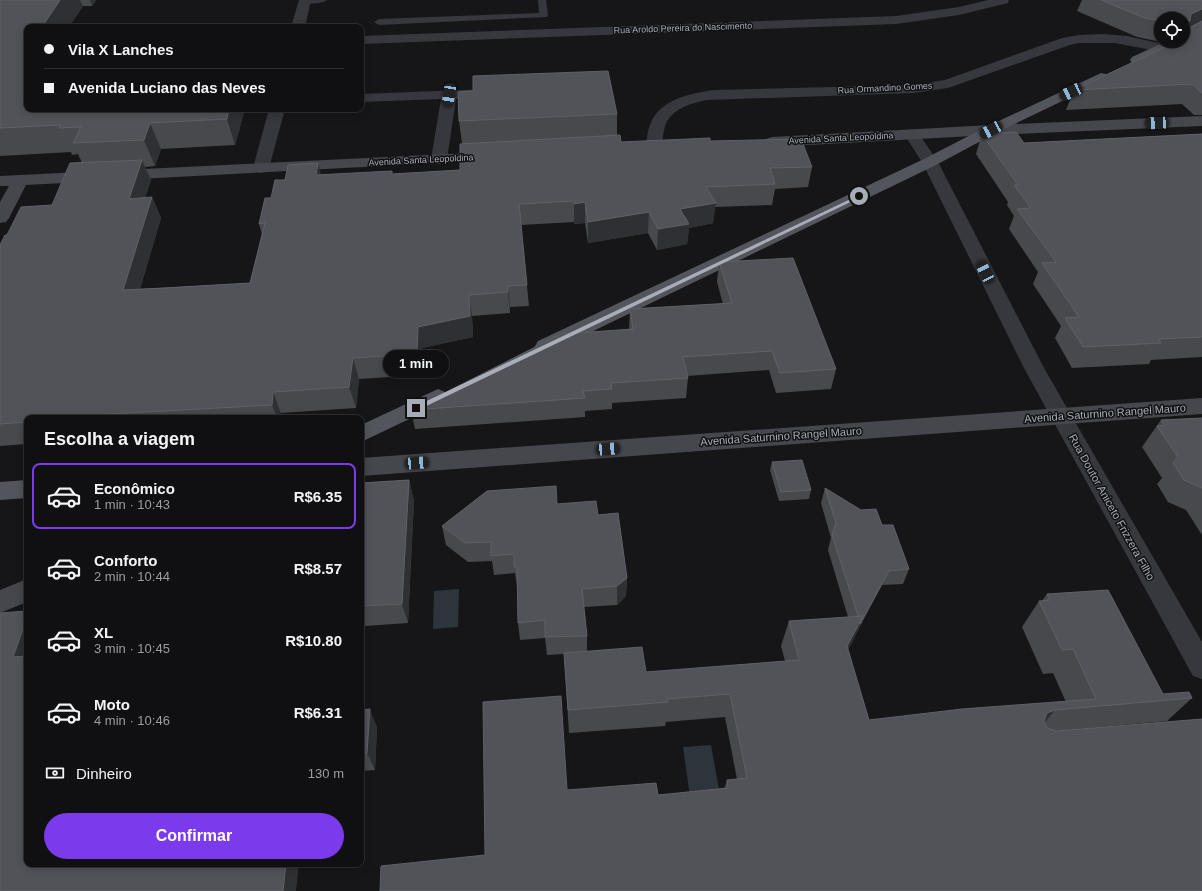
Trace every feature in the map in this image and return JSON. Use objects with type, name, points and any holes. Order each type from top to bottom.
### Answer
[{"type":"main road","points":[[1128,65],[1162,48]]},
{"type":"main road","points":[[530,353],[930,162],[991,130],[1114,72]]},
{"type":"main road","points":[[364,433],[451,391]]},
{"type":"main road","points":[[0,491],[24,489]]},
{"type":"street","points":[[299,24],[305,0]]},
{"type":"street","name":"Rua Aroldo Pereira do Nascimento","points":[[364,40],[896,20],[959,11],[1003,0]]},
{"type":"street","name":"Rua Ormandino Gomes","points":[[653,149],[658,122],[663,115],[678,104],[702,96],[715,94],[913,89],[934,87],[948,84],[1078,38],[1119,38],[1154,46]]},
{"type":"street","points":[[364,98],[503,93]]},
{"type":"street","points":[[439,159],[449,95]]},
{"type":"street","points":[[261,168],[276,112]]},
{"type":"street","name":"Avenida Santa Leopoldina","points":[[754,143],[991,130],[1202,121]]},
{"type":"street","name":"Rua Doutor Aniceto Frizzera Filho","points":[[912,134],[930,162],[1034,368],[1060,416],[1202,667]]},
{"type":"street","name":"Avenida Santa Leopoldina","points":[[0,181],[507,156]]},
{"type":"street","points":[[0,218],[20,180]]},
{"type":"street","name":"Avenida Saturnino Rangel Mauro","points":[[364,467],[1202,406]]},
{"type":"street","points":[[0,602],[24,591]]},
{"type":"lane","points":[[305,0],[323,0]]},
{"type":"lane","points":[[379,22],[544,15],[542,0]]},
{"type":"shaded area","points":[[459,589],[458,627],[433,629],[434,591]]},
{"type":"shaded area","points":[[711,745],[721,801],[691,804],[683,747]]},
{"type":"building","points":[[0,0],[60,0],[44,24],[24,24],[24,112],[228,112],[227,119],[150,123],[144,140],[73,143],[81,127],[59,128],[61,125],[0,128]]},
{"type":"building","points":[[1101,0],[1202,0],[1202,9],[1191,14],[1190,21],[1190,12],[1154,12],[1154,20],[1145,18]]},
{"type":"building","points":[[1202,21],[1202,93],[1192,84],[1074,90],[1163,48],[1190,48],[1190,27]]},
{"type":"building","points":[[608,71],[617,114],[459,121],[458,92],[473,91],[473,76]]},
{"type":"building","points":[[1016,132],[1024,143],[1202,134],[1202,337],[1158,339],[1161,343],[1083,347],[1065,318],[1079,317],[1042,263],[1056,262],[1017,209],[1031,208],[1014,185],[1018,185],[982,134]]},
{"type":"building","points":[[620,135],[621,142],[710,138],[710,141],[801,139],[812,167],[770,168],[775,184],[706,187],[716,203],[680,209],[689,224],[658,229],[649,212],[588,222],[585,202],[574,204],[574,201],[519,204],[527,285],[508,286],[508,292],[469,295],[470,316],[418,327],[417,354],[353,358],[349,387],[273,392],[272,405],[92,415],[24,415],[24,422],[0,424],[0,245],[5,235],[7,235],[21,207],[52,205],[70,163],[142,160],[129,199],[152,197],[123,290],[250,283],[265,223],[259,224],[265,198],[271,198],[275,180],[285,180],[288,165],[318,163],[316,175],[392,171],[392,174],[460,170],[460,144]]},
{"type":"building","points":[[793,258],[836,369],[780,373],[772,351],[683,357],[688,378],[611,383],[612,389],[583,391],[585,398],[411,410],[561,334],[633,329],[630,309],[732,303],[719,262]]},
{"type":"building","points":[[1202,418],[1202,488],[1184,480],[1173,463],[1178,457],[1157,426],[1165,425],[1161,420]]},
{"type":"building","points":[[802,460],[811,490],[781,492],[772,462]]},
{"type":"building","points":[[409,480],[402,604],[364,606],[364,483]]},
{"type":"building","points":[[556,486],[557,504],[596,501],[598,515],[618,513],[627,578],[617,586],[582,589],[587,636],[545,637],[545,620],[518,623],[517,567],[514,567],[514,554],[491,556],[491,542],[465,543],[442,526],[487,491]]},
{"type":"building","points":[[825,488],[861,510],[876,509],[882,525],[893,525],[909,569],[889,571],[860,624],[863,616],[858,616],[832,535],[836,523]]},
{"type":"building","points":[[1108,590],[1163,694],[1189,692],[1192,698],[1055,710],[1047,713],[1044,721],[1047,728],[1056,731],[1202,719],[1202,891],[380,891],[381,866],[485,855],[483,702],[561,696],[567,790],[656,783],[658,795],[728,788],[727,780],[747,778],[730,694],[667,699],[668,702],[568,710],[564,653],[642,647],[646,672],[799,660],[789,621],[863,616],[847,646],[869,720],[962,709],[1096,699],[1073,649],[1062,650],[1039,601],[1050,600],[1047,594]]},
{"type":"building","points":[[24,611],[24,626],[13,657],[24,656],[24,867],[286,867],[283,891],[0,891],[0,613]]},
{"type":"building","points":[[370,709],[367,753],[364,754],[364,710]]},
{"type":"route","points":[[416,408],[859,196]]}]
